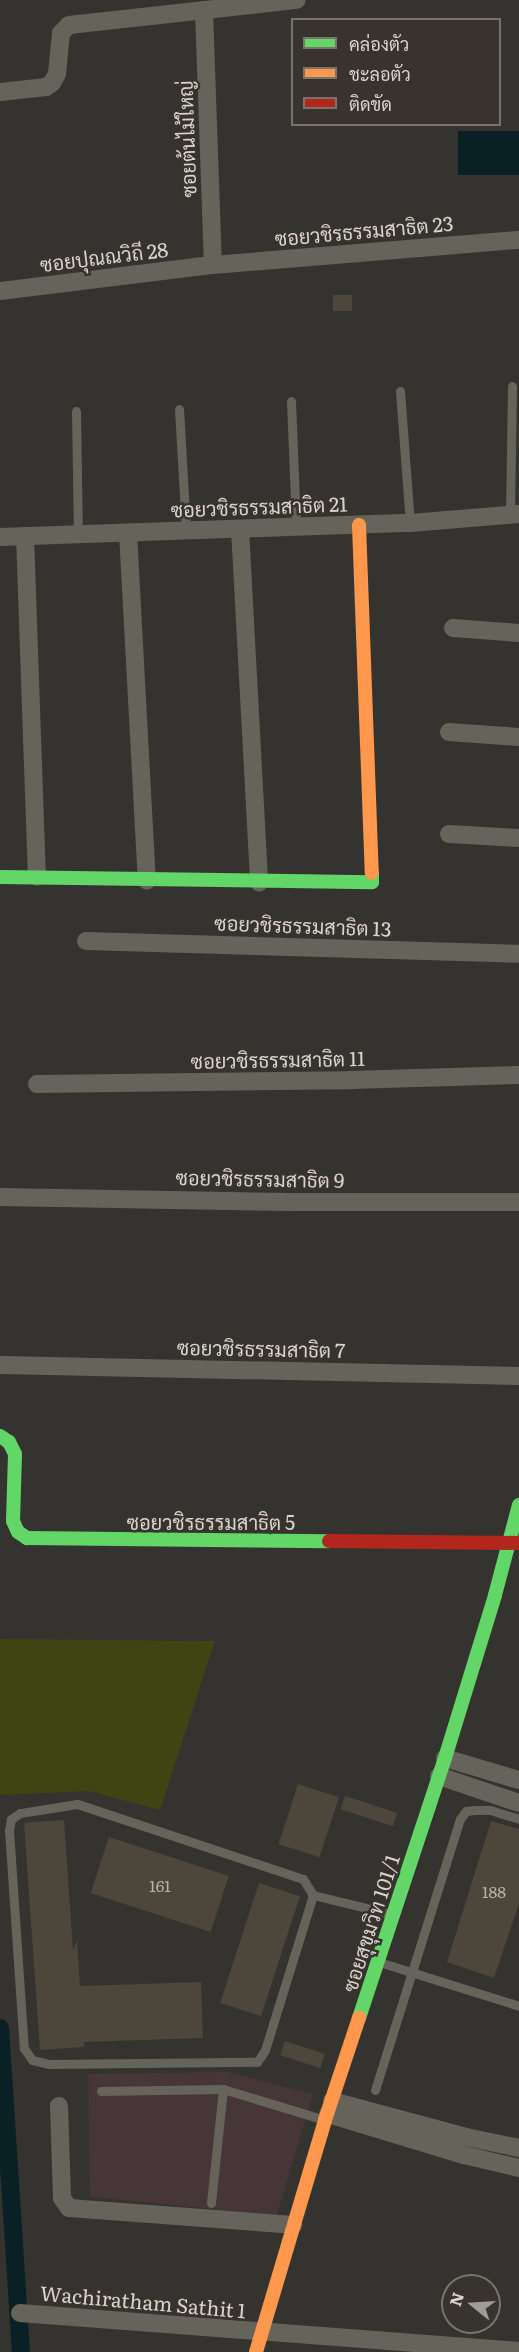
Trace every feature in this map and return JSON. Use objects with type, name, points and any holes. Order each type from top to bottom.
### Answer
[{"type":"street","points":[[0,92],[46,87],[52,83],[57,74],[61,33],[69,25],[297,0]]},
{"type":"street","name":"ซอยต้นไม้ใหญ่","points":[[204,10],[213,265]]},
{"type":"street","name":"ซอยวชิรธรรมสาธิต 23","points":[[213,265],[519,240]]},
{"type":"street","name":"ซอยปุณณวิถี 28","points":[[0,291],[213,265]]},
{"type":"street","name":"ซอยวชิรธรรมสาธิต 21","points":[[0,537],[410,523],[515,514]]},
{"type":"street","points":[[0,876],[370,884],[374,877],[359,525]]},
{"type":"street","points":[[240,529],[259,882]]},
{"type":"street","points":[[128,533],[147,880]]},
{"type":"street","points":[[25,536],[37,877]]},
{"type":"street","points":[[453,628],[519,633]]},
{"type":"street","points":[[448,732],[519,737]]},
{"type":"street","points":[[449,834],[519,838]]},
{"type":"street","name":"ซอยวชิรธรรมสาธิต 13","points":[[86,940],[519,954]]},
{"type":"street","name":"ซอยวชิรธรรมสาธิต 11","points":[[37,1084],[350,1080],[519,1074]]},
{"type":"street","name":"ซอยวชิรธรรมสาธิต 9","points":[[0,1197],[293,1202],[519,1202]]},
{"type":"street","name":"ซอยวชิรธรรมสาธิต 7","points":[[2,1365],[519,1376]]},
{"type":"street","name":"ซอยวชิรธรรมสาธิต 5","points":[[0,1436],[9,1442],[15,1454],[13,1521],[18,1532],[27,1538],[514,1543]]},
{"type":"street","name":"ซอยสุขุมวิท 101/1","points":[[256,2352],[328,2112],[379,1962],[514,1543],[519,1505]]},
{"type":"street","points":[[445,1758],[519,1780]]},
{"type":"street","points":[[439,1776],[519,1803]]},
{"type":"street","points":[[59,2106],[62,2198],[69,2208],[80,2211],[293,2225]]},
{"type":"street","points":[[328,2112],[519,2148]]},
{"type":"street","points":[[328,2112],[464,2154],[519,2168]]},
{"type":"street","name":"Wachiratham Sathit 1","points":[[20,2313],[519,2351]]},
{"type":"lane","points":[[512,386],[515,514]]},
{"type":"lane","points":[[400,392],[410,523]]},
{"type":"lane","points":[[291,401],[296,527]]},
{"type":"lane","points":[[178,409],[186,531]]},
{"type":"lane","points":[[76,411],[78,535]]},
{"type":"lane","points":[[313,1895],[265,2050],[257,2062],[49,2064],[32,2060],[24,2048],[9,1830],[11,1819],[20,1813],[77,1804],[303,1879],[313,1895],[394,1914]]},
{"type":"lane","points":[[375,2090],[460,1819],[466,1811],[490,1810],[519,1819]]},
{"type":"lane","points":[[379,1962],[519,2006]]},
{"type":"lane","points":[[211,2203],[224,2089]]},
{"type":"lane","points":[[101,2091],[224,2089],[328,2112]]},
{"type":"shaded area","points":[[227,2072],[313,2094],[277,2215],[90,2197],[88,2074]]},
{"type":"green space","points":[[0,1639],[215,1641],[160,1810],[89,1791],[0,1795]]},
{"type":"water","points":[[458,131],[519,131],[519,175],[458,175]]},
{"type":"building","points":[[333,295],[352,295],[352,311],[333,311]]},
{"type":"building","points":[[298,1784],[339,1797],[319,1857],[279,1844]]},
{"type":"building","points":[[345,1796],[397,1813],[393,1826],[341,1809]]},
{"type":"building","points":[[64,1820],[73,1950],[77,1940],[80,1986],[201,1982],[203,2038],[84,2042],[84,2047],[40,2050],[24,1823]]},
{"type":"building","points":[[491,1821],[519,1829],[519,1903],[494,1978],[447,1962]]},
{"type":"building","points":[[109,1837],[229,1876],[211,1932],[91,1893]]},
{"type":"building","points":[[259,1883],[300,1896],[261,2016],[220,2003]]},
{"type":"building","points":[[285,2041],[325,2054],[320,2068],[280,2055]]},
{"type":"waterway","points":[[0,2028],[21,2352]]},
{"type":"traffic: fast","points":[[0,877],[372,882],[372,873]]},
{"type":"traffic: fast","points":[[0,1436],[9,1442],[15,1454],[13,1521],[18,1532],[27,1538],[329,1541]]},
{"type":"traffic: fast","points":[[359,2018],[445,1758],[495,1595],[519,1505]]},
{"type":"traffic: slow","points":[[359,525],[372,873]]},
{"type":"traffic: slow","points":[[256,2352],[325,2120],[359,2018]]},
{"type":"traffic: jam","points":[[329,1541],[519,1543]]}]
